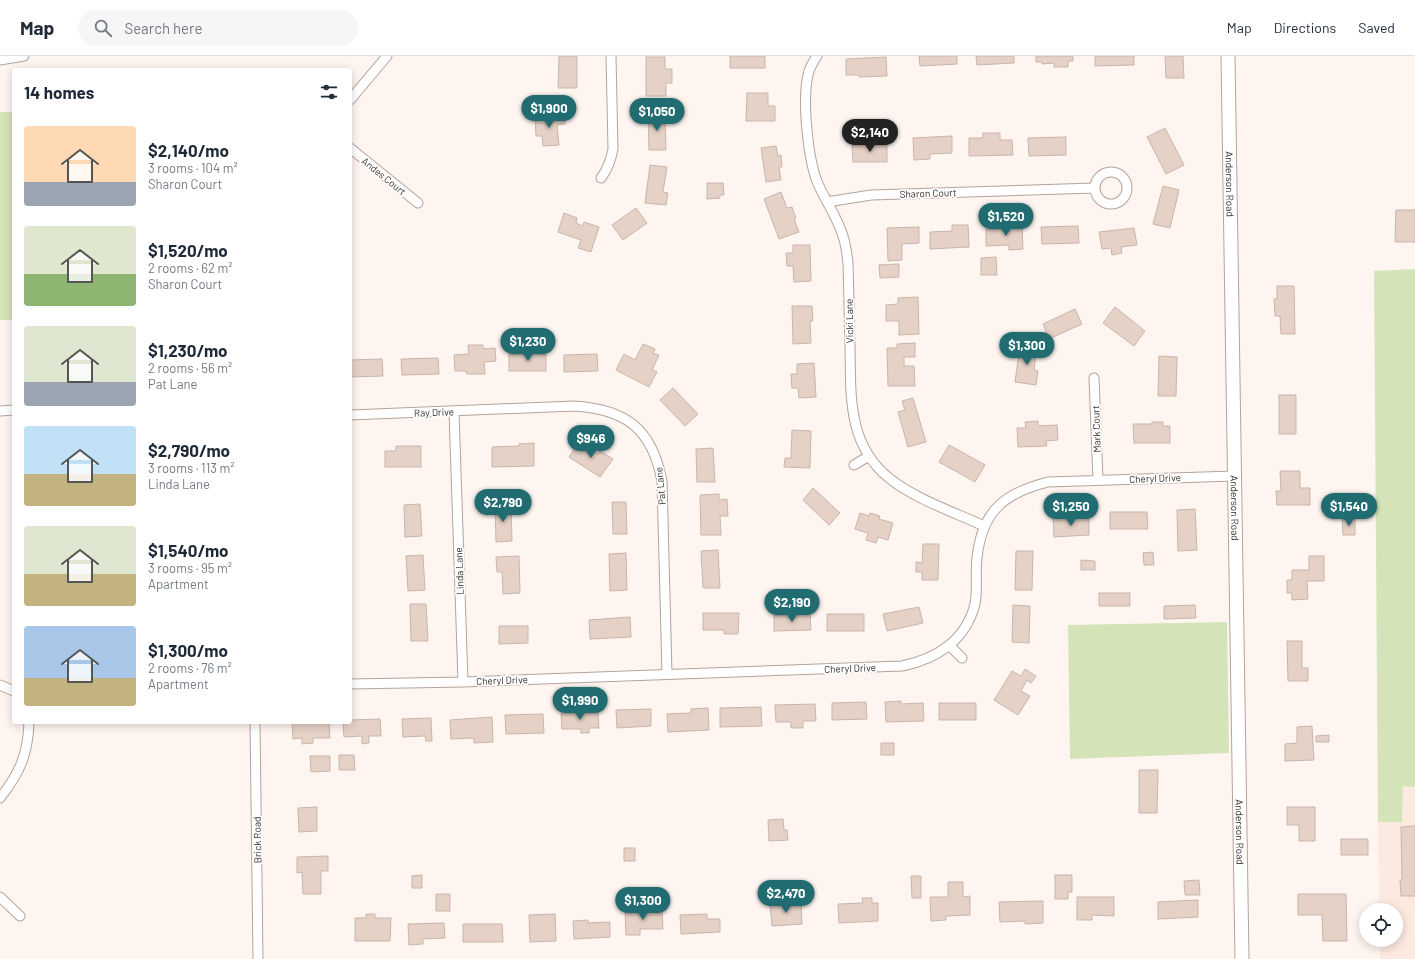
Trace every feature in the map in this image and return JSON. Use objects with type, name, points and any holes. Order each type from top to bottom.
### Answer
[{"type":"street","points":[[0,60],[24,56]]},
{"type":"street","points":[[352,98],[388,56]]},
{"type":"street","points":[[601,178],[611,161],[613,149],[611,56]]},
{"type":"street","name":"Vicki Lane","points":[[816,56],[810,68],[806,88],[806,112],[810,150],[815,174],[841,229],[846,249],[848,264],[851,399],[855,426],[869,456],[880,469],[898,484],[914,494],[984,526]]},
{"type":"street","name":"Anderson Road","points":[[1228,56],[1242,959]]},
{"type":"street","name":"Andes Court","points":[[352,150],[418,203]]},
{"type":"street","points":[[1109,172],[1120,174],[1127,184],[1125,197],[1120,202],[1114,204],[1107,204],[1101,200],[1097,195],[1095,188],[1099,177],[1109,172]]},
{"type":"street","name":"Sharon Court","points":[[827,202],[871,195],[1095,188]]},
{"type":"street","name":"Mark Court","points":[[1094,378],[1098,480]]},
{"type":"street","name":"Pat Lane","points":[[519,408],[574,406],[600,409],[614,413],[626,419],[635,426],[649,442],[659,466],[662,481],[667,674]]},
{"type":"street","name":"Ray Drive","points":[[352,415],[454,412],[519,408]]},
{"type":"street","points":[[0,411],[12,410]]},
{"type":"street","name":"Linda Lane","points":[[454,412],[463,682]]},
{"type":"street","points":[[854,465],[869,456]]},
{"type":"street","name":"Cheryl Drive","points":[[352,684],[463,682],[902,666],[917,663],[930,658],[949,645],[965,627],[971,616],[975,603],[977,559],[984,526],[989,517],[1003,502],[1020,490],[1048,482],[1234,476]]},
{"type":"street","points":[[949,645],[962,658]]},
{"type":"street","points":[[0,685],[12,690]]},
{"type":"street","points":[[0,798],[12,784],[24,758],[29,724]]},
{"type":"street","name":"Brick Road","points":[[255,724],[258,959]]},
{"type":"street","points":[[0,897],[20,916]]},
{"type":"shaded area","points":[[1403,786],[1415,787],[1415,959],[1380,959],[1380,947],[1403,947],[1403,903],[1379,903],[1378,822],[1402,822]]},
{"type":"green space","points":[[0,112],[12,112],[12,320],[0,320]]},
{"type":"green space","points":[[1415,269],[1415,787],[1403,786],[1402,822],[1378,822],[1374,271]]},
{"type":"green space","points":[[1227,622],[1229,753],[1070,759],[1068,625]]},
{"type":"building","points":[[559,56],[577,56],[577,88],[558,88]]},
{"type":"building","points":[[730,56],[765,56],[765,68],[730,68]]},
{"type":"building","points":[[919,56],[957,56],[957,64],[920,66]]},
{"type":"building","points":[[976,56],[1014,56],[1014,63],[977,65]]},
{"type":"building","points":[[1036,56],[1073,56],[1073,61],[1068,61],[1068,67],[1054,67],[1054,63],[1042,64],[1042,62],[1036,62]]},
{"type":"building","points":[[1095,56],[1134,56],[1134,65],[1095,66]]},
{"type":"building","points":[[1165,56],[1183,56],[1184,78],[1166,78]]},
{"type":"building","points":[[646,57],[665,57],[665,69],[672,69],[672,83],[666,83],[666,96],[646,96]]},
{"type":"building","points":[[886,57],[887,76],[859,77],[859,75],[846,75],[846,59]]},
{"type":"building","points":[[747,93],[768,93],[768,106],[775,106],[775,121],[746,121]]},
{"type":"building","points":[[648,114],[665,114],[666,150],[649,150]]},
{"type":"building","points":[[565,116],[565,124],[557,125],[559,145],[543,146],[542,136],[536,136],[535,117]]},
{"type":"building","points":[[1165,128],[1184,165],[1166,174],[1147,137]]},
{"type":"building","points":[[983,133],[1000,133],[1000,140],[1012,140],[1013,155],[969,156],[969,138],[983,138]]},
{"type":"building","points":[[952,136],[952,153],[930,154],[930,159],[914,160],[913,138]]},
{"type":"building","points":[[1066,137],[1066,155],[1029,156],[1028,138]]},
{"type":"building","points":[[852,145],[887,145],[887,162],[853,162]]},
{"type":"building","points":[[776,146],[778,156],[781,155],[782,167],[779,167],[781,180],[766,182],[761,148]]},
{"type":"building","points":[[650,165],[667,167],[663,192],[668,193],[666,205],[645,203]]},
{"type":"building","points":[[707,183],[723,183],[724,195],[720,195],[720,198],[707,199]]},
{"type":"building","points":[[1163,186],[1179,190],[1170,228],[1153,224]]},
{"type":"building","points":[[781,192],[787,208],[792,207],[796,218],[794,219],[799,232],[779,239],[764,199]]},
{"type":"building","points":[[636,208],[647,223],[623,240],[612,225]]},
{"type":"building","points":[[1396,210],[1415,210],[1415,242],[1395,242]]},
{"type":"building","points":[[564,213],[577,218],[576,223],[583,226],[584,222],[599,227],[591,252],[578,248],[581,240],[558,232]]},
{"type":"building","points":[[1022,223],[1023,249],[1009,250],[1009,245],[986,246],[986,229],[1007,229],[1007,224]]},
{"type":"building","points":[[952,225],[968,225],[969,247],[930,249],[930,232],[952,231]]},
{"type":"building","points":[[1078,226],[1079,243],[1042,244],[1041,227]]},
{"type":"building","points":[[919,227],[919,243],[902,244],[902,260],[888,261],[887,228]]},
{"type":"building","points":[[1134,228],[1137,245],[1121,247],[1122,253],[1112,255],[1111,248],[1102,249],[1099,232]]},
{"type":"building","points":[[793,245],[810,245],[811,281],[794,282],[793,266],[787,266],[786,253],[793,253]]},
{"type":"building","points":[[996,257],[997,275],[981,275],[981,258]]},
{"type":"building","points":[[899,264],[899,277],[880,278],[879,265]]},
{"type":"building","points":[[1277,286],[1294,286],[1295,334],[1281,334],[1280,316],[1275,316],[1274,299],[1277,299]]},
{"type":"building","points":[[918,297],[919,334],[899,335],[899,321],[886,321],[886,305],[898,304],[898,298]]},
{"type":"building","points":[[792,306],[812,306],[813,321],[810,321],[811,343],[793,344]]},
{"type":"building","points":[[1115,307],[1145,331],[1134,346],[1103,323]]},
{"type":"building","points":[[1075,309],[1082,324],[1049,339],[1043,324]]},
{"type":"building","points":[[915,343],[915,357],[904,357],[904,366],[914,366],[915,386],[888,386],[887,348],[897,348],[897,344]]},
{"type":"building","points":[[643,344],[655,349],[653,353],[659,355],[652,370],[657,372],[649,387],[616,370],[624,354],[635,360]]},
{"type":"building","points":[[468,345],[483,345],[483,349],[495,348],[496,361],[484,362],[485,374],[467,374],[466,371],[455,371],[454,355],[469,354]]},
{"type":"building","points":[[1020,345],[1037,347],[1034,370],[1038,371],[1036,385],[1015,382]]},
{"type":"building","points":[[509,354],[546,354],[546,371],[509,371]]},
{"type":"building","points":[[597,354],[598,371],[564,372],[564,355]]},
{"type":"building","points":[[1159,356],[1177,357],[1176,396],[1158,396]]},
{"type":"building","points":[[438,358],[439,374],[402,375],[401,359]]},
{"type":"building","points":[[382,359],[383,376],[352,377],[352,360]]},
{"type":"building","points":[[814,363],[816,397],[799,398],[798,388],[792,388],[791,374],[797,374],[797,364]]},
{"type":"building","points":[[673,388],[698,414],[685,426],[660,400]]},
{"type":"building","points":[[1279,395],[1296,395],[1296,434],[1279,434]]},
{"type":"building","points":[[913,398],[926,442],[908,447],[898,412],[905,410],[902,401]]},
{"type":"building","points":[[1038,421],[1038,426],[1057,425],[1058,440],[1046,441],[1047,446],[1018,447],[1017,428],[1026,428],[1025,422]]},
{"type":"building","points":[[1152,422],[1163,422],[1163,426],[1170,426],[1170,443],[1134,443],[1133,424],[1152,424]]},
{"type":"building","points":[[792,430],[811,431],[810,468],[784,467],[785,458],[791,458]]},
{"type":"building","points":[[580,441],[598,454],[600,451],[613,459],[600,477],[569,457]]},
{"type":"building","points":[[534,443],[534,466],[492,467],[492,447],[519,446],[519,444]]},
{"type":"building","points":[[949,445],[985,465],[975,482],[939,462]]},
{"type":"building","points":[[396,446],[421,446],[421,467],[385,467],[385,451],[396,451]]},
{"type":"building","points":[[713,448],[715,482],[697,482],[696,449]]},
{"type":"building","points":[[1280,471],[1300,471],[1300,488],[1310,488],[1310,505],[1277,505],[1276,491],[1281,491]]},
{"type":"building","points":[[813,488],[840,513],[829,525],[803,500]]},
{"type":"building","points":[[719,494],[719,500],[727,499],[728,516],[720,516],[721,535],[701,535],[700,495]]},
{"type":"building","points":[[612,502],[626,502],[627,534],[613,534]]},
{"type":"building","points":[[420,504],[422,536],[405,537],[404,505]]},
{"type":"building","points":[[495,504],[511,504],[512,541],[496,542]]},
{"type":"building","points":[[1195,509],[1197,550],[1178,551],[1177,510]]},
{"type":"building","points":[[1110,512],[1147,512],[1148,529],[1110,529]]},
{"type":"building","points":[[860,513],[869,516],[870,513],[880,516],[879,519],[893,523],[888,540],[878,537],[876,543],[866,540],[868,533],[855,529]]},
{"type":"building","points":[[1089,517],[1089,535],[1054,537],[1053,518]]},
{"type":"building","points":[[1342,519],[1355,519],[1355,535],[1343,535]]},
{"type":"building","points":[[923,544],[939,544],[938,580],[922,580],[922,572],[916,572],[916,562],[922,563]]},
{"type":"building","points":[[718,550],[720,588],[703,588],[701,551]]},
{"type":"building","points":[[1016,551],[1033,551],[1032,590],[1015,590]]},
{"type":"building","points":[[1153,552],[1154,565],[1144,565],[1143,553]]},
{"type":"building","points":[[626,553],[627,590],[610,591],[609,554]]},
{"type":"building","points":[[423,555],[425,590],[408,591],[406,556]]},
{"type":"building","points":[[519,556],[520,593],[503,594],[502,572],[497,572],[496,557]]},
{"type":"building","points":[[1309,556],[1324,556],[1324,581],[1307,581],[1308,599],[1292,600],[1292,593],[1287,593],[1287,580],[1292,580],[1292,570],[1309,570]]},
{"type":"building","points":[[1081,560],[1095,561],[1095,570],[1081,570]]},
{"type":"building","points":[[1099,593],[1130,593],[1130,606],[1099,606]]},
{"type":"building","points":[[410,604],[426,604],[428,641],[411,641]]},
{"type":"building","points":[[1013,605],[1030,606],[1029,643],[1012,642]]},
{"type":"building","points":[[1195,605],[1196,618],[1164,619],[1164,606]]},
{"type":"building","points":[[919,607],[923,623],[887,631],[883,614]]},
{"type":"building","points":[[703,613],[739,613],[738,634],[724,634],[724,630],[703,630]]},
{"type":"building","points":[[810,614],[811,630],[774,631],[774,615]]},
{"type":"building","points":[[827,614],[864,614],[864,631],[827,631]]},
{"type":"building","points":[[630,617],[631,637],[590,639],[589,620]]},
{"type":"building","points":[[499,626],[528,626],[528,643],[499,644]]},
{"type":"building","points":[[1287,641],[1302,641],[1302,668],[1308,668],[1308,681],[1288,681]]},
{"type":"building","points":[[1025,669],[1036,676],[1031,683],[1027,680],[1021,691],[1030,696],[1018,715],[994,700],[1012,671],[1021,676]]},
{"type":"building","points":[[901,701],[901,704],[923,703],[924,721],[886,722],[885,702]]},
{"type":"building","points":[[866,702],[867,719],[832,720],[832,703]]},
{"type":"building","points":[[939,703],[976,703],[976,720],[939,720]]},
{"type":"building","points":[[815,704],[816,721],[803,721],[803,728],[791,728],[791,722],[776,722],[775,705]]},
{"type":"building","points":[[761,707],[762,726],[720,727],[720,708]]},
{"type":"building","points":[[708,708],[709,730],[668,732],[667,714],[691,713],[691,709]]},
{"type":"building","points":[[651,709],[651,726],[617,728],[616,710]]},
{"type":"building","points":[[598,712],[599,728],[589,728],[589,733],[581,733],[581,729],[562,729],[561,713]]},
{"type":"building","points":[[543,714],[544,733],[506,734],[505,715]]},
{"type":"building","points":[[492,717],[493,742],[474,743],[474,738],[451,739],[450,720]]},
{"type":"building","points":[[431,718],[432,741],[426,741],[425,736],[403,737],[402,719]]},
{"type":"building","points":[[380,719],[381,736],[369,736],[369,743],[362,744],[362,736],[344,737],[343,724],[352,724],[352,720]]},
{"type":"building","points":[[292,724],[329,724],[330,738],[313,738],[313,743],[302,744],[302,738],[293,739]]},
{"type":"building","points":[[1312,726],[1314,760],[1285,761],[1285,744],[1297,743],[1297,727]]},
{"type":"building","points":[[1329,735],[1329,742],[1316,742],[1316,736]]},
{"type":"building","points":[[881,743],[894,743],[894,755],[881,755]]},
{"type":"building","points":[[339,755],[354,755],[355,770],[339,770]]},
{"type":"building","points":[[310,756],[330,756],[330,771],[311,772]]},
{"type":"building","points":[[1139,770],[1158,770],[1157,813],[1139,813]]},
{"type":"building","points":[[317,807],[317,831],[299,832],[298,808]]},
{"type":"building","points":[[1287,807],[1315,807],[1315,841],[1299,841],[1299,825],[1287,825]]},
{"type":"building","points":[[783,819],[784,830],[787,830],[788,840],[769,841],[768,820]]},
{"type":"building","points":[[1415,826],[1415,896],[1401,896],[1401,827]]},
{"type":"building","points":[[1341,839],[1368,839],[1368,855],[1341,855]]},
{"type":"building","points":[[624,848],[635,848],[635,861],[624,861]]},
{"type":"building","points":[[328,856],[328,871],[321,871],[321,894],[303,894],[302,872],[297,873],[297,857]]},
{"type":"building","points":[[422,875],[422,888],[412,888],[412,876]]},
{"type":"building","points":[[1055,875],[1072,875],[1072,892],[1068,892],[1068,899],[1055,899]]},
{"type":"building","points":[[911,876],[921,876],[921,898],[912,898]]},
{"type":"building","points":[[1199,880],[1200,895],[1185,895],[1184,881]]},
{"type":"building","points":[[948,882],[963,882],[963,897],[970,896],[970,915],[946,916],[946,920],[931,921],[930,897],[948,897]]},
{"type":"building","points":[[436,894],[450,894],[450,911],[436,911]]},
{"type":"building","points":[[1298,894],[1346,894],[1347,941],[1323,941],[1322,915],[1298,915]]},
{"type":"building","points":[[1077,897],[1114,897],[1114,916],[1092,915],[1092,920],[1077,920]]},
{"type":"building","points":[[862,898],[872,898],[872,903],[878,903],[878,921],[839,923],[838,904],[863,903]]},
{"type":"building","points":[[1198,900],[1198,917],[1158,919],[1158,902]]},
{"type":"building","points":[[1043,901],[1043,923],[1025,924],[1025,921],[1000,922],[999,902]]},
{"type":"building","points":[[801,903],[802,924],[772,926],[770,905]]},
{"type":"building","points":[[662,910],[663,929],[640,929],[640,935],[626,935],[625,911]]},
{"type":"building","points":[[366,914],[375,914],[375,918],[391,918],[390,941],[355,941],[355,918],[366,918]]},
{"type":"building","points":[[555,914],[556,941],[530,942],[529,915]]},
{"type":"building","points":[[707,914],[707,919],[720,919],[720,932],[681,934],[680,915]]},
{"type":"building","points":[[588,920],[588,923],[610,922],[610,937],[574,939],[573,921]]},
{"type":"building","points":[[444,923],[445,938],[423,939],[423,944],[409,945],[408,924]]},
{"type":"building","points":[[463,924],[502,924],[503,942],[463,942]]}]
